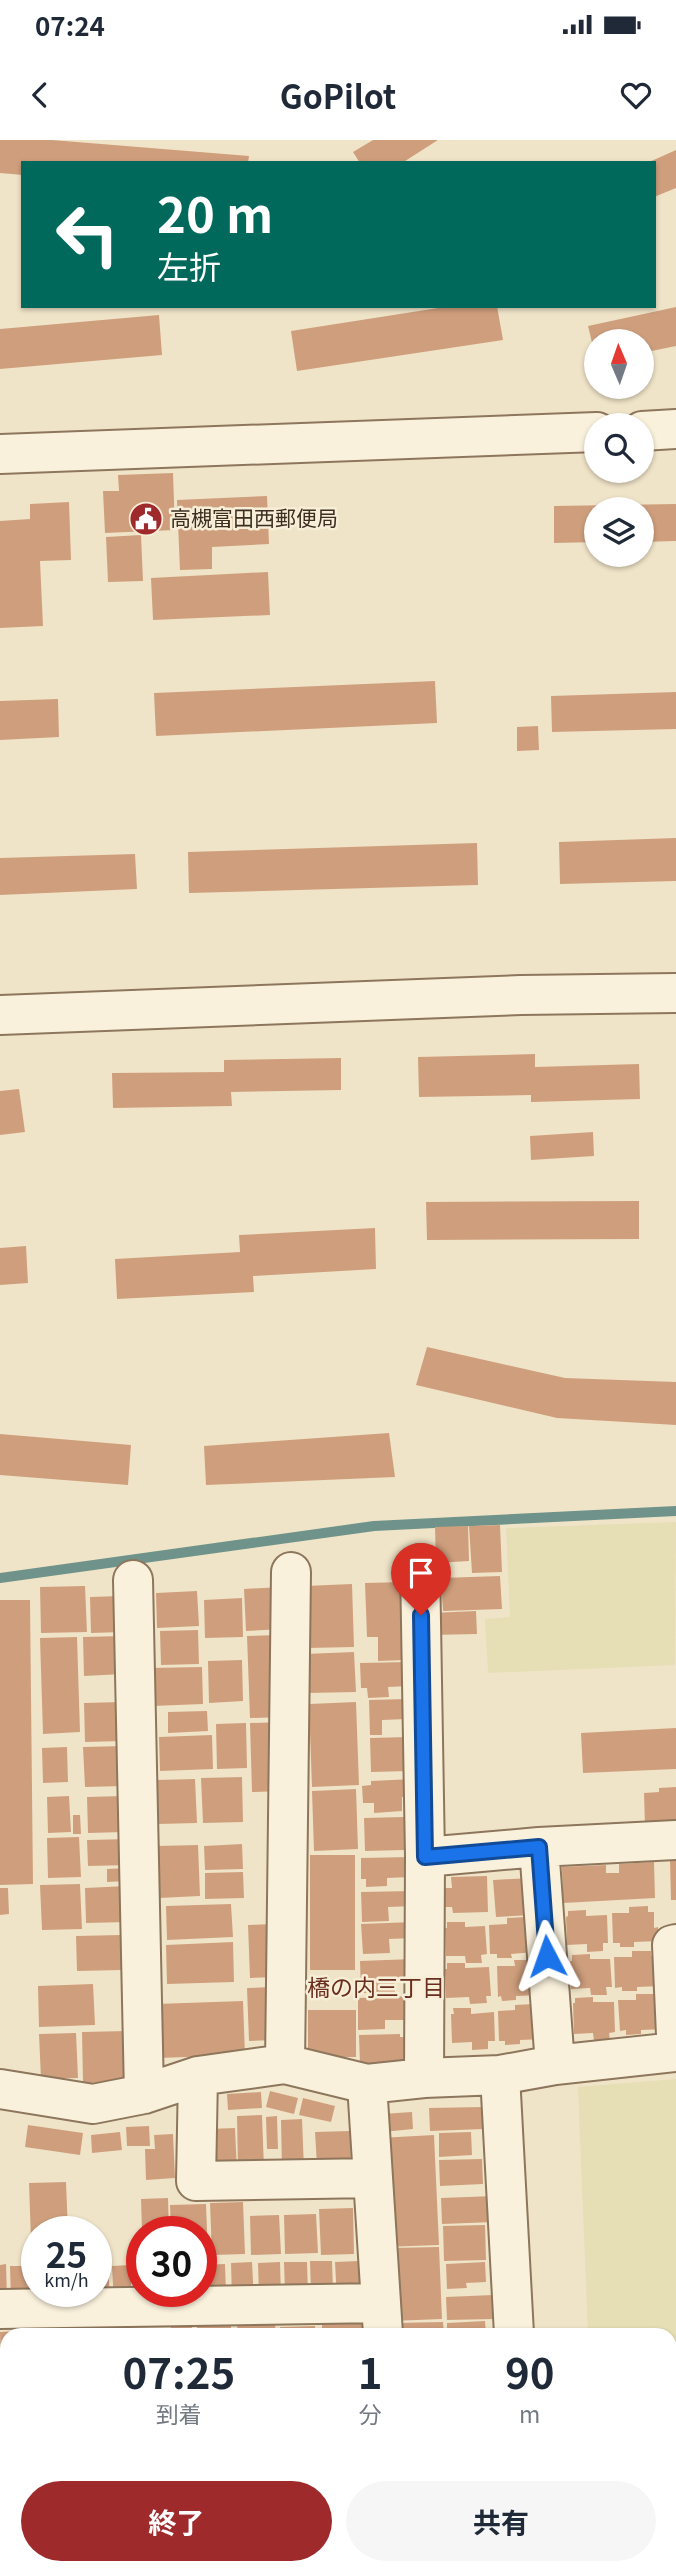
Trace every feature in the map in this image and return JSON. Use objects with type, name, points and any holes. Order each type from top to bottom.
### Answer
[{"type":"street","points":[[654,430],[676,429]]},
{"type":"street","points":[[0,454],[584,432]]},
{"type":"street","points":[[0,1015],[521,995],[676,993]]},
{"type":"street","points":[[420,1564],[425,1857],[424,2078]]},
{"type":"street","points":[[285,2064],[291,1572]]},
{"type":"street","points":[[133,1580],[144,2094]]},
{"type":"street","points":[[425,1857],[539,1847],[676,1840]]},
{"type":"street","points":[[539,1847],[555,2065]]},
{"type":"street","points":[[676,1944],[672,1945],[676,2035]]},
{"type":"street","points":[[0,2089],[93,2104],[144,2094],[198,2076],[285,2064],[367,2084],[424,2078],[500,2075],[555,2065],[676,2052]]},
{"type":"street","points":[[500,2075],[514,2328]]},
{"type":"street","points":[[198,2076],[196,2181],[373,2178]]},
{"type":"street","points":[[0,2309],[382,2319],[367,2084]]},
{"type":"shaded area","points":[[676,1522],[675,1665],[488,1673],[485,1619],[510,1617],[506,1528]]},
{"type":"shaded area","points":[[676,2079],[676,2328],[588,2328],[578,2087]]},
{"type":"building","points":[[0,140],[52,140],[249,156],[248,161],[21,161],[21,175],[0,173]]},
{"type":"building","points":[[373,140],[438,140],[405,161],[359,161],[353,152]]},
{"type":"building","points":[[676,150],[676,188],[656,196],[656,161],[651,161]]},
{"type":"building","points":[[676,307],[676,346],[654,351],[654,329],[589,329],[588,326]]},
{"type":"building","points":[[438,308],[497,308],[503,340],[297,371],[291,331]]},
{"type":"building","points":[[159,315],[162,355],[0,369],[0,329]]},
{"type":"building","points":[[173,473],[175,530],[105,533],[103,491],[119,491],[118,475]]},
{"type":"building","points":[[267,496],[269,544],[212,547],[212,569],[180,570],[177,500]]},
{"type":"building","points":[[69,502],[71,560],[40,561],[43,626],[0,628],[0,521],[30,519],[30,504]]},
{"type":"building","points":[[654,504],[676,504],[676,541],[654,542]]},
{"type":"building","points":[[554,506],[584,506],[584,542],[554,543]]},
{"type":"building","points":[[141,535],[143,581],[108,582],[106,537]]},
{"type":"building","points":[[268,572],[270,615],[153,620],[151,578]]},
{"type":"building","points":[[435,681],[437,723],[156,736],[154,693]]},
{"type":"building","points":[[676,692],[676,729],[552,732],[551,696]]},
{"type":"building","points":[[58,699],[59,737],[0,740],[0,701]]},
{"type":"building","points":[[538,726],[539,750],[517,751],[517,727]]},
{"type":"building","points":[[676,838],[676,881],[560,884],[559,842]]},
{"type":"building","points":[[477,843],[478,885],[189,893],[188,852]]},
{"type":"building","points":[[135,854],[137,889],[0,895],[0,858]]},
{"type":"building","points":[[535,1054],[535,1067],[639,1064],[640,1099],[531,1102],[531,1095],[419,1097],[418,1057]]},
{"type":"building","points":[[341,1058],[341,1090],[231,1092],[232,1106],[113,1108],[112,1073],[224,1072],[224,1060]]},
{"type":"building","points":[[19,1089],[25,1132],[0,1135],[0,1091]]},
{"type":"building","points":[[593,1132],[594,1156],[531,1160],[530,1136]]},
{"type":"building","points":[[639,1201],[639,1239],[427,1240],[426,1202]]},
{"type":"building","points":[[375,1228],[376,1269],[253,1276],[254,1292],[117,1299],[115,1259],[240,1252],[239,1235]]},
{"type":"building","points":[[26,1246],[28,1283],[0,1285],[0,1248]]},
{"type":"building","points":[[427,1347],[565,1378],[676,1382],[676,1425],[557,1418],[416,1385]]},
{"type":"building","points":[[389,1433],[395,1477],[206,1485],[204,1446]]},
{"type":"building","points":[[0,1434],[131,1445],[128,1485],[0,1475]]},
{"type":"building","points":[[500,1525],[502,1572],[472,1573],[469,1526]]},
{"type":"building","points":[[468,1526],[469,1561],[436,1563],[435,1527]]},
{"type":"building","points":[[500,1576],[502,1609],[443,1611],[441,1578]]},
{"type":"building","points":[[405,1582],[406,1660],[378,1661],[378,1637],[367,1637],[365,1583]]},
{"type":"building","points":[[352,1584],[354,1647],[307,1648],[305,1586]]},
{"type":"building","points":[[85,1586],[87,1632],[41,1633],[40,1587]]},
{"type":"building","points":[[282,1587],[284,1629],[246,1631],[244,1589]]},
{"type":"building","points":[[197,1591],[199,1626],[157,1628],[156,1593]]},
{"type":"building","points":[[121,1596],[123,1632],[91,1633],[90,1597]]},
{"type":"building","points":[[242,1598],[243,1637],[205,1638],[204,1600]]},
{"type":"building","points":[[0,1600],[30,1600],[33,1884],[0,1885]]},
{"type":"building","points":[[476,1611],[477,1634],[431,1635],[431,1613]]},
{"type":"building","points":[[198,1630],[199,1664],[161,1665],[160,1631]]},
{"type":"building","points":[[281,1635],[284,1717],[250,1718],[247,1636]]},
{"type":"building","points":[[122,1636],[123,1674],[84,1676],[83,1637]]},
{"type":"building","points":[[77,1637],[80,1732],[43,1734],[40,1638]]},
{"type":"building","points":[[354,1652],[356,1692],[307,1693],[305,1654]]},
{"type":"building","points":[[242,1660],[243,1701],[209,1703],[208,1661]]},
{"type":"building","points":[[407,1662],[408,1686],[388,1687],[389,1697],[368,1698],[367,1688],[361,1688],[360,1663]]},
{"type":"building","points":[[202,1667],[203,1704],[152,1706],[150,1668]]},
{"type":"building","points":[[407,1699],[407,1719],[382,1720],[382,1735],[370,1735],[369,1700]]},
{"type":"building","points":[[121,1702],[123,1741],[85,1742],[84,1703]]},
{"type":"building","points":[[356,1702],[359,1785],[312,1787],[309,1704]]},
{"type":"building","points":[[207,1711],[208,1731],[168,1733],[168,1712]]},
{"type":"building","points":[[282,1722],[284,1791],[252,1792],[250,1723]]},
{"type":"building","points":[[246,1723],[247,1768],[217,1769],[216,1724]]},
{"type":"building","points":[[676,1728],[676,1769],[583,1773],[581,1733]]},
{"type":"building","points":[[212,1735],[213,1769],[160,1771],[159,1737]]},
{"type":"building","points":[[408,1737],[409,1771],[371,1772],[370,1738]]},
{"type":"building","points":[[124,1746],[125,1786],[85,1787],[83,1747]]},
{"type":"building","points":[[67,1747],[68,1782],[43,1783],[42,1748]]},
{"type":"building","points":[[242,1777],[243,1822],[203,1823],[201,1778]]},
{"type":"building","points":[[195,1779],[197,1823],[158,1824],[156,1780]]},
{"type":"building","points":[[413,1779],[414,1797],[402,1797],[402,1811],[374,1813],[374,1803],[363,1803],[362,1786],[371,1785],[371,1781]]},
{"type":"building","points":[[676,1787],[676,1826],[645,1826],[644,1793],[659,1792],[659,1788]]},
{"type":"building","points":[[356,1789],[358,1849],[314,1851],[312,1791]]},
{"type":"building","points":[[69,1796],[71,1832],[48,1833],[47,1797]]},
{"type":"building","points":[[123,1796],[124,1832],[88,1833],[87,1797]]},
{"type":"building","points":[[73,1815],[80,1815],[81,1834],[73,1834]]},
{"type":"building","points":[[404,1817],[405,1850],[365,1851],[364,1818]]},
{"type":"building","points":[[79,1837],[81,1877],[48,1878],[47,1838]]},
{"type":"building","points":[[130,1839],[131,1865],[88,1866],[87,1840]]},
{"type":"building","points":[[242,1844],[243,1869],[205,1870],[204,1846]]},
{"type":"building","points":[[198,1845],[200,1896],[159,1898],[157,1846]]},
{"type":"building","points":[[310,1855],[355,1855],[355,1970],[310,1970]]},
{"type":"building","points":[[410,1857],[411,1877],[387,1878],[387,1886],[366,1887],[366,1879],[361,1879],[361,1858]]},
{"type":"building","points":[[670,1860],[676,1860],[676,1900],[671,1900]]},
{"type":"building","points":[[654,1862],[655,1898],[563,1903],[562,1867],[606,1865],[606,1873],[619,1873],[619,1864]]},
{"type":"building","points":[[126,1868],[127,1881],[107,1882],[107,1869]]},
{"type":"building","points":[[243,1872],[244,1898],[205,1899],[205,1873]]},
{"type":"building","points":[[487,1876],[488,1912],[453,1913],[452,1907],[440,1907],[440,1888],[452,1888],[451,1877]]},
{"type":"building","points":[[530,1878],[533,1915],[496,1917],[493,1880]]},
{"type":"building","points":[[80,1884],[82,1929],[42,1930],[40,1885]]},
{"type":"building","points":[[127,1886],[128,1922],[86,1923],[85,1888]]},
{"type":"building","points":[[0,1888],[8,1888],[9,1914],[0,1915]]},
{"type":"building","points":[[413,1891],[414,1906],[388,1907],[389,1921],[362,1922],[361,1892]]},
{"type":"building","points":[[231,1904],[233,1937],[167,1940],[166,1906]]},
{"type":"building","points":[[648,1906],[648,1912],[654,1912],[654,1928],[658,1927],[659,1941],[634,1942],[634,1947],[620,1947],[620,1943],[613,1943],[612,1913],[629,1913],[629,1907]]},
{"type":"building","points":[[586,1910],[586,1916],[607,1915],[608,1943],[603,1943],[603,1951],[587,1952],[587,1944],[567,1945],[568,1911]]},
{"type":"building","points":[[525,1917],[535,1952],[511,1954],[512,1958],[497,1958],[497,1954],[490,1954],[489,1925],[507,1924],[507,1918]]},
{"type":"building","points":[[413,1922],[414,1938],[389,1939],[390,1953],[363,1954],[361,1924]]},
{"type":"building","points":[[447,1922],[465,1922],[465,1927],[485,1926],[487,1954],[481,1955],[482,1963],[466,1963],[465,1956],[446,1956]]},
{"type":"building","points":[[276,1924],[277,1977],[250,1978],[248,1925]]},
{"type":"building","points":[[120,1935],[122,1970],[77,1971],[76,1936]]},
{"type":"building","points":[[233,1942],[234,1982],[167,1984],[166,1945]]},
{"type":"building","points":[[632,1951],[651,1951],[651,1956],[656,1956],[661,1986],[637,1987],[637,1991],[615,1988],[614,1957],[632,1957]]},
{"type":"building","points":[[590,1954],[590,1959],[610,1959],[612,1987],[606,1987],[607,1995],[591,1995],[590,1988],[571,1989],[572,1955]]},
{"type":"building","points":[[413,1959],[414,1980],[394,1981],[395,1992],[361,1993],[360,1961]]},
{"type":"building","points":[[514,1960],[533,1960],[540,1995],[516,1996],[516,2000],[502,2001],[501,1996],[498,1997],[497,1966],[515,1966]]},
{"type":"building","points":[[447,1963],[465,1963],[465,1968],[489,1967],[491,1996],[486,1996],[487,2003],[470,2004],[469,1997],[446,1998]]},
{"type":"building","points":[[93,1984],[95,2025],[39,2027],[38,1986]]},
{"type":"building","points":[[274,1987],[276,2040],[249,2041],[247,1988]]},
{"type":"building","points":[[636,1994],[655,1994],[655,1999],[661,1999],[666,2029],[641,2030],[641,2034],[626,2035],[626,2030],[620,2031],[618,2000],[636,2000]]},
{"type":"building","points":[[414,1996],[414,2020],[385,2020],[385,2029],[358,2030],[358,1998]]},
{"type":"building","points":[[593,1997],[593,2002],[614,2002],[615,2032],[609,2033],[610,2040],[594,2041],[593,2033],[574,2034],[575,1998]]},
{"type":"building","points":[[243,2001],[245,2055],[158,2058],[156,2004]]},
{"type":"building","points":[[534,2004],[543,2039],[520,2040],[520,2044],[505,2045],[505,2041],[499,2041],[498,2011],[515,2010],[515,2005]]},
{"type":"building","points":[[453,2008],[471,2008],[471,2014],[494,2012],[495,2041],[488,2041],[488,2049],[472,2050],[472,2042],[452,2043]]},
{"type":"building","points":[[308,2010],[356,2010],[356,2057],[308,2057]]},
{"type":"building","points":[[127,2031],[129,2082],[83,2083],[82,2032]]},
{"type":"building","points":[[76,2033],[78,2078],[41,2079],[39,2034]]},
{"type":"building","points":[[400,2034],[400,2037],[411,2037],[412,2061],[360,2064],[359,2035]]},
{"type":"building","points":[[270,2091],[298,2098],[294,2114],[266,2107]]},
{"type":"building","points":[[261,2092],[262,2108],[228,2110],[227,2094]]},
{"type":"building","points":[[303,2098],[335,2106],[331,2122],[299,2115]]},
{"type":"building","points":[[483,2107],[484,2129],[430,2131],[429,2108]]},
{"type":"building","points":[[412,2112],[413,2129],[383,2132],[382,2114]]},
{"type":"building","points":[[262,2115],[264,2168],[238,2169],[237,2116]]},
{"type":"building","points":[[277,2116],[278,2149],[267,2149],[266,2117]]},
{"type":"building","points":[[302,2119],[304,2169],[282,2170],[281,2120]]},
{"type":"building","points":[[28,2125],[83,2133],[80,2155],[25,2147]]},
{"type":"building","points":[[149,2126],[150,2146],[127,2146],[126,2127]]},
{"type":"building","points":[[235,2128],[237,2172],[209,2173],[208,2129]]},
{"type":"building","points":[[350,2131],[351,2165],[317,2166],[315,2132]]},
{"type":"building","points":[[120,2132],[122,2150],[92,2153],[91,2135]]},
{"type":"building","points":[[471,2132],[472,2155],[439,2157],[439,2133]]},
{"type":"building","points":[[173,2134],[175,2178],[146,2180],[145,2149],[155,2149],[154,2135]]},
{"type":"building","points":[[434,2135],[439,2245],[384,2247],[379,2138]]},
{"type":"building","points":[[482,2159],[483,2184],[440,2186],[439,2160]]},
{"type":"building","points":[[66,2182],[67,2216],[30,2216],[29,2183]]},
{"type":"building","points":[[493,2196],[494,2222],[442,2224],[441,2198]]},
{"type":"building","points":[[168,2198],[169,2216],[142,2216],[141,2199]]},
{"type":"building","points":[[243,2202],[245,2254],[217,2255],[217,2216],[210,2216],[210,2203]]},
{"type":"building","points":[[206,2204],[206,2216],[170,2216],[170,2205]]},
{"type":"building","points":[[353,2208],[354,2254],[321,2255],[319,2209]]},
{"type":"building","points":[[316,2214],[318,2253],[285,2254],[284,2215]]},
{"type":"building","points":[[279,2215],[281,2254],[251,2255],[250,2216]]},
{"type":"building","points":[[485,2225],[486,2260],[444,2261],[443,2226]]},
{"type":"building","points":[[439,2247],[442,2319],[392,2321],[390,2248]]},
{"type":"building","points":[[310,2261],[332,2261],[333,2291],[311,2292]]},
{"type":"building","points":[[359,2261],[361,2299],[337,2300],[335,2262]]},
{"type":"building","points":[[252,2262],[254,2301],[232,2301],[231,2263]]},
{"type":"building","points":[[280,2262],[281,2296],[259,2297],[258,2263]]},
{"type":"building","points":[[284,2262],[307,2262],[308,2293],[285,2294]]},
{"type":"building","points":[[485,2262],[486,2282],[466,2283],[467,2288],[447,2289],[446,2264]]},
{"type":"building","points":[[6,2264],[7,2297],[0,2297],[0,2265]]},
{"type":"building","points":[[217,2264],[225,2264],[226,2293],[217,2292]]},
{"type":"building","points":[[126,2265],[126,2304],[114,2304],[112,2266]]},
{"type":"building","points":[[10,2266],[21,2266],[21,2297],[11,2300]]},
{"type":"building","points":[[493,2295],[494,2319],[447,2320],[446,2297]]},
{"type":"building","points":[[485,2321],[486,2328],[447,2328],[447,2323]]},
{"type":"building","points":[[362,2322],[362,2328],[322,2328],[322,2324]]},
{"type":"building","points":[[443,2322],[444,2328],[393,2328],[393,2323]]},
{"type":"building","points":[[275,2324],[275,2328],[237,2328],[237,2325]]},
{"type":"building","points":[[231,2325],[231,2328],[197,2328]]},
{"type":"building","points":[[192,2326],[192,2328],[171,2328]]},
{"type":"building","points":[[315,2326],[315,2328],[280,2328]]},
{"type":"waterway","points":[[0,1578],[374,1526],[676,1511]]},
{"type":"place","name":"高槻富田西郵便局","points":[[146,519]]},
{"type":"district","name":"橋の内三丁目","points":[[376,1988]]},
{"type":"route","points":[[421,1615],[425,1857],[539,1847],[547,1956]]}]
